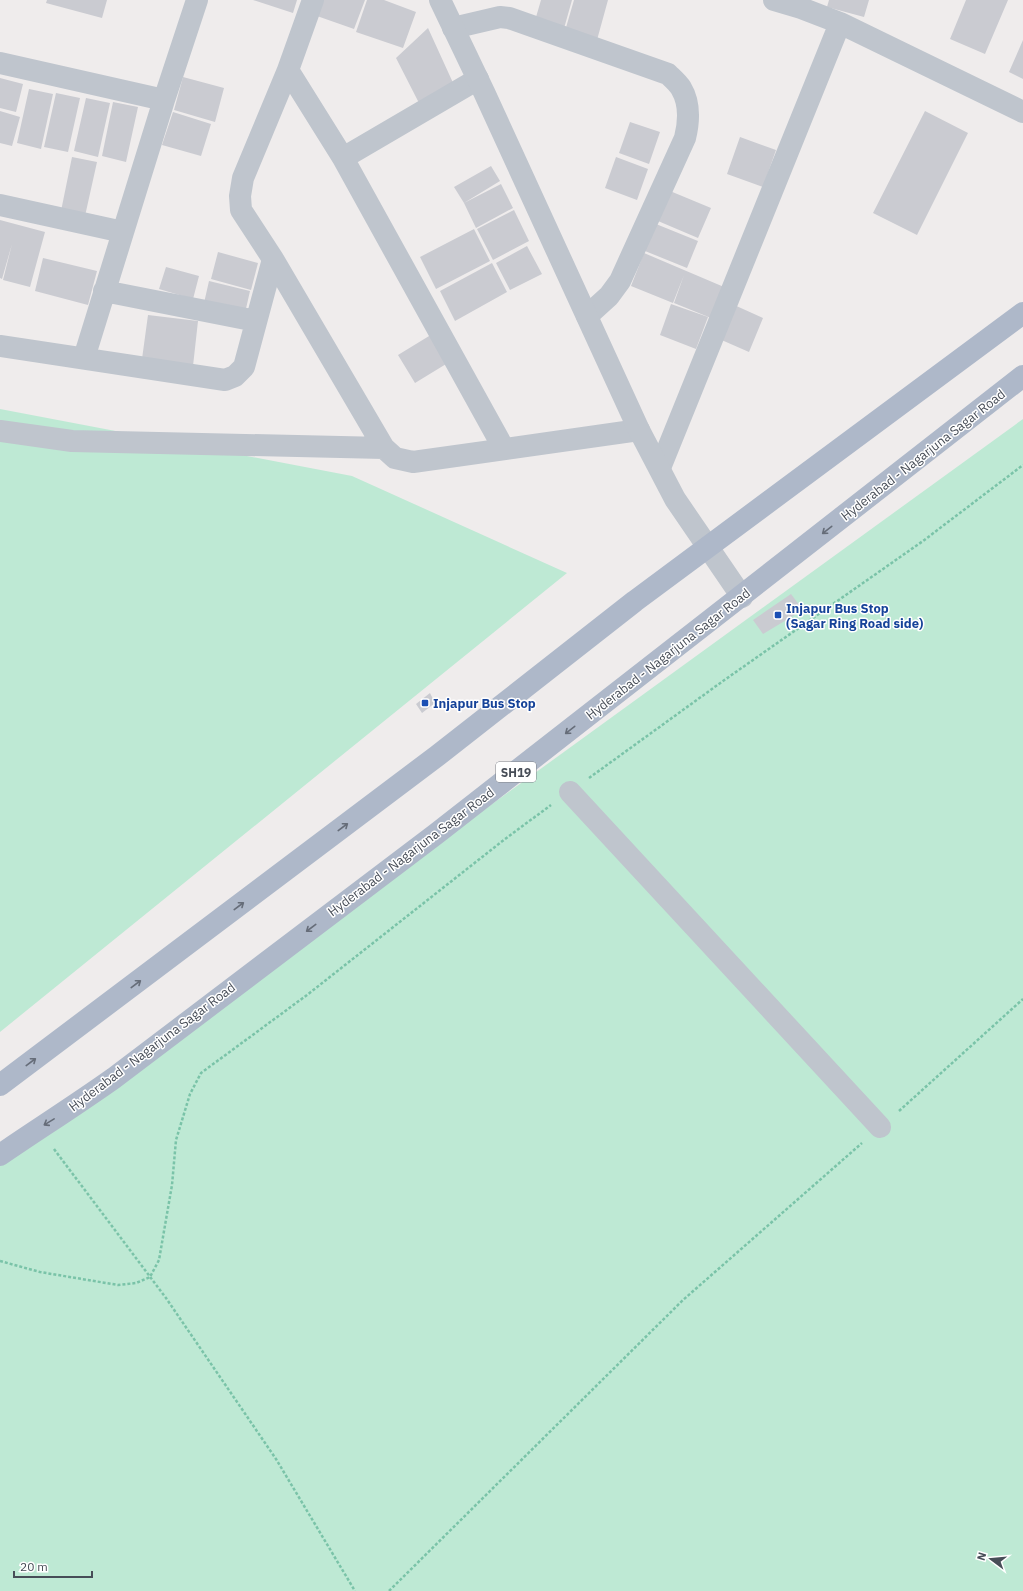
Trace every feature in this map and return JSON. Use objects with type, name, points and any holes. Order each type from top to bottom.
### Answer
[{"type":"main road","points":[[0,1085],[430,761],[635,601],[1023,313]]},
{"type":"main road","name":"Hyderabad - Nagarjuna Sagar Road","points":[[0,1156],[114,1078],[436,834],[1023,376]]},
{"type":"street","points":[[84,358],[164,100],[197,0]]},
{"type":"street","points":[[313,0],[288,70],[244,178],[240,196],[241,210],[273,259],[384,448],[395,458],[413,462],[639,430]]},
{"type":"street","points":[[440,0],[478,79],[639,430],[676,499],[742,596]]},
{"type":"street","points":[[774,0],[840,23],[1023,112]]},
{"type":"street","points":[[453,28],[500,17],[509,18],[668,74],[681,87],[687,106],[688,126],[685,138],[620,281],[609,296],[587,316]]},
{"type":"street","points":[[660,468],[840,23]]},
{"type":"street","points":[[0,63],[164,100]]},
{"type":"street","points":[[288,70],[343,158],[504,449]]},
{"type":"street","points":[[343,158],[478,79]]},
{"type":"street","points":[[0,205],[123,232]]},
{"type":"street","points":[[0,346],[225,380],[236,376],[244,367],[273,259]]},
{"type":"street","points":[[104,291],[256,321]]},
{"type":"street","points":[[0,431],[72,441],[384,448]]},
{"type":"street","points":[[570,792],[880,1127]]},
{"type":"path","points":[[0,1261],[40,1272],[118,1285],[136,1283],[150,1277],[159,1260],[172,1185],[176,1140],[190,1094],[201,1073],[307,995],[505,839],[723,681],[923,541],[1023,465]]},
{"type":"path","points":[[389,1591],[683,1300],[1023,999]]},
{"type":"path","points":[[39,1128],[150,1277],[276,1459],[355,1591]]},
{"type":"green space","points":[[0,409],[352,476],[567,573],[0,1032]]},
{"type":"green space","points":[[1023,419],[1023,1591],[0,1591],[0,1161]]},
{"type":"building","points":[[47,0],[107,0],[102,18],[46,3]]},
{"type":"building","points":[[253,0],[297,0],[293,13]]},
{"type":"building","points":[[323,0],[365,0],[354,29],[317,16]]},
{"type":"building","points":[[367,0],[384,0],[416,12],[403,48],[356,32]]},
{"type":"building","points":[[541,0],[572,0],[563,32],[534,24]]},
{"type":"building","points":[[574,0],[608,0],[597,40],[565,31]]},
{"type":"building","points":[[829,0],[869,0],[864,17],[827,7]]},
{"type":"building","points":[[966,0],[1008,0],[985,54],[950,39]]},
{"type":"building","points":[[428,28],[454,85],[419,103],[396,58]]},
{"type":"building","points":[[1023,40],[1023,79],[1009,72]]},
{"type":"building","points":[[183,77],[224,88],[215,122],[174,110]]},
{"type":"building","points":[[0,78],[23,84],[16,112],[0,108]]},
{"type":"building","points":[[29,89],[53,94],[41,149],[17,143]]},
{"type":"building","points":[[56,93],[80,98],[68,152],[44,147]]},
{"type":"building","points":[[86,98],[110,103],[98,157],[74,151]]},
{"type":"building","points":[[113,102],[138,107],[126,162],[102,156]]},
{"type":"building","points":[[0,111],[20,117],[12,146],[0,143]]},
{"type":"building","points":[[925,111],[968,133],[917,235],[873,213]]},
{"type":"building","points":[[173,112],[211,124],[201,156],[162,145]]},
{"type":"building","points":[[630,122],[660,132],[649,164],[619,153]]},
{"type":"building","points":[[740,137],[776,150],[763,187],[727,174]]},
{"type":"building","points":[[72,157],[97,162],[85,216],[61,211]]},
{"type":"building","points":[[616,157],[648,169],[637,200],[605,188]]},
{"type":"building","points":[[491,166],[500,181],[464,203],[454,187]]},
{"type":"building","points":[[501,184],[513,208],[476,228],[464,203]]},
{"type":"building","points":[[670,191],[711,208],[698,238],[658,221]]},
{"type":"building","points":[[514,210],[529,241],[493,260],[477,229]]},
{"type":"building","points":[[0,220],[45,232],[30,287],[3,280],[12,244],[2,279],[0,278]]},
{"type":"building","points":[[656,224],[698,241],[687,268],[645,251]]},
{"type":"building","points":[[474,229],[490,261],[436,289],[420,257]]},
{"type":"building","points":[[527,246],[542,274],[510,290],[496,263]]},
{"type":"building","points":[[218,252],[258,263],[251,290],[211,279]]},
{"type":"building","points":[[644,253],[724,287],[711,318],[674,303],[684,275],[673,303],[631,286]]},
{"type":"building","points":[[43,258],[97,271],[88,305],[35,291]]},
{"type":"building","points":[[492,263],[507,292],[455,321],[440,291]]},
{"type":"building","points":[[166,267],[199,276],[193,299],[159,289]]},
{"type":"building","points":[[209,281],[250,291],[245,313],[204,303]]},
{"type":"building","points":[[671,304],[708,317],[696,349],[660,335]]},
{"type":"building","points":[[732,304],[763,318],[749,352],[717,338]]},
{"type":"building","points":[[148,315],[198,321],[193,366],[142,359]]},
{"type":"building","points":[[434,333],[451,361],[415,383],[398,355]]},
{"type":"building","name":"Injapur Bus Stop (Sagar Ring Road side)","points":[[791,594],[803,610],[763,634],[753,620]]},
{"type":"building","name":"Injapur Bus Stop","points":[[430,693],[435,703],[422,713],[416,704]]},
{"type":"place","name":"Injapur Bus Stop (Sagar Ring Road side)","points":[[778,615]]},
{"type":"place","name":"Injapur Bus Stop","points":[[425,703]]}]
